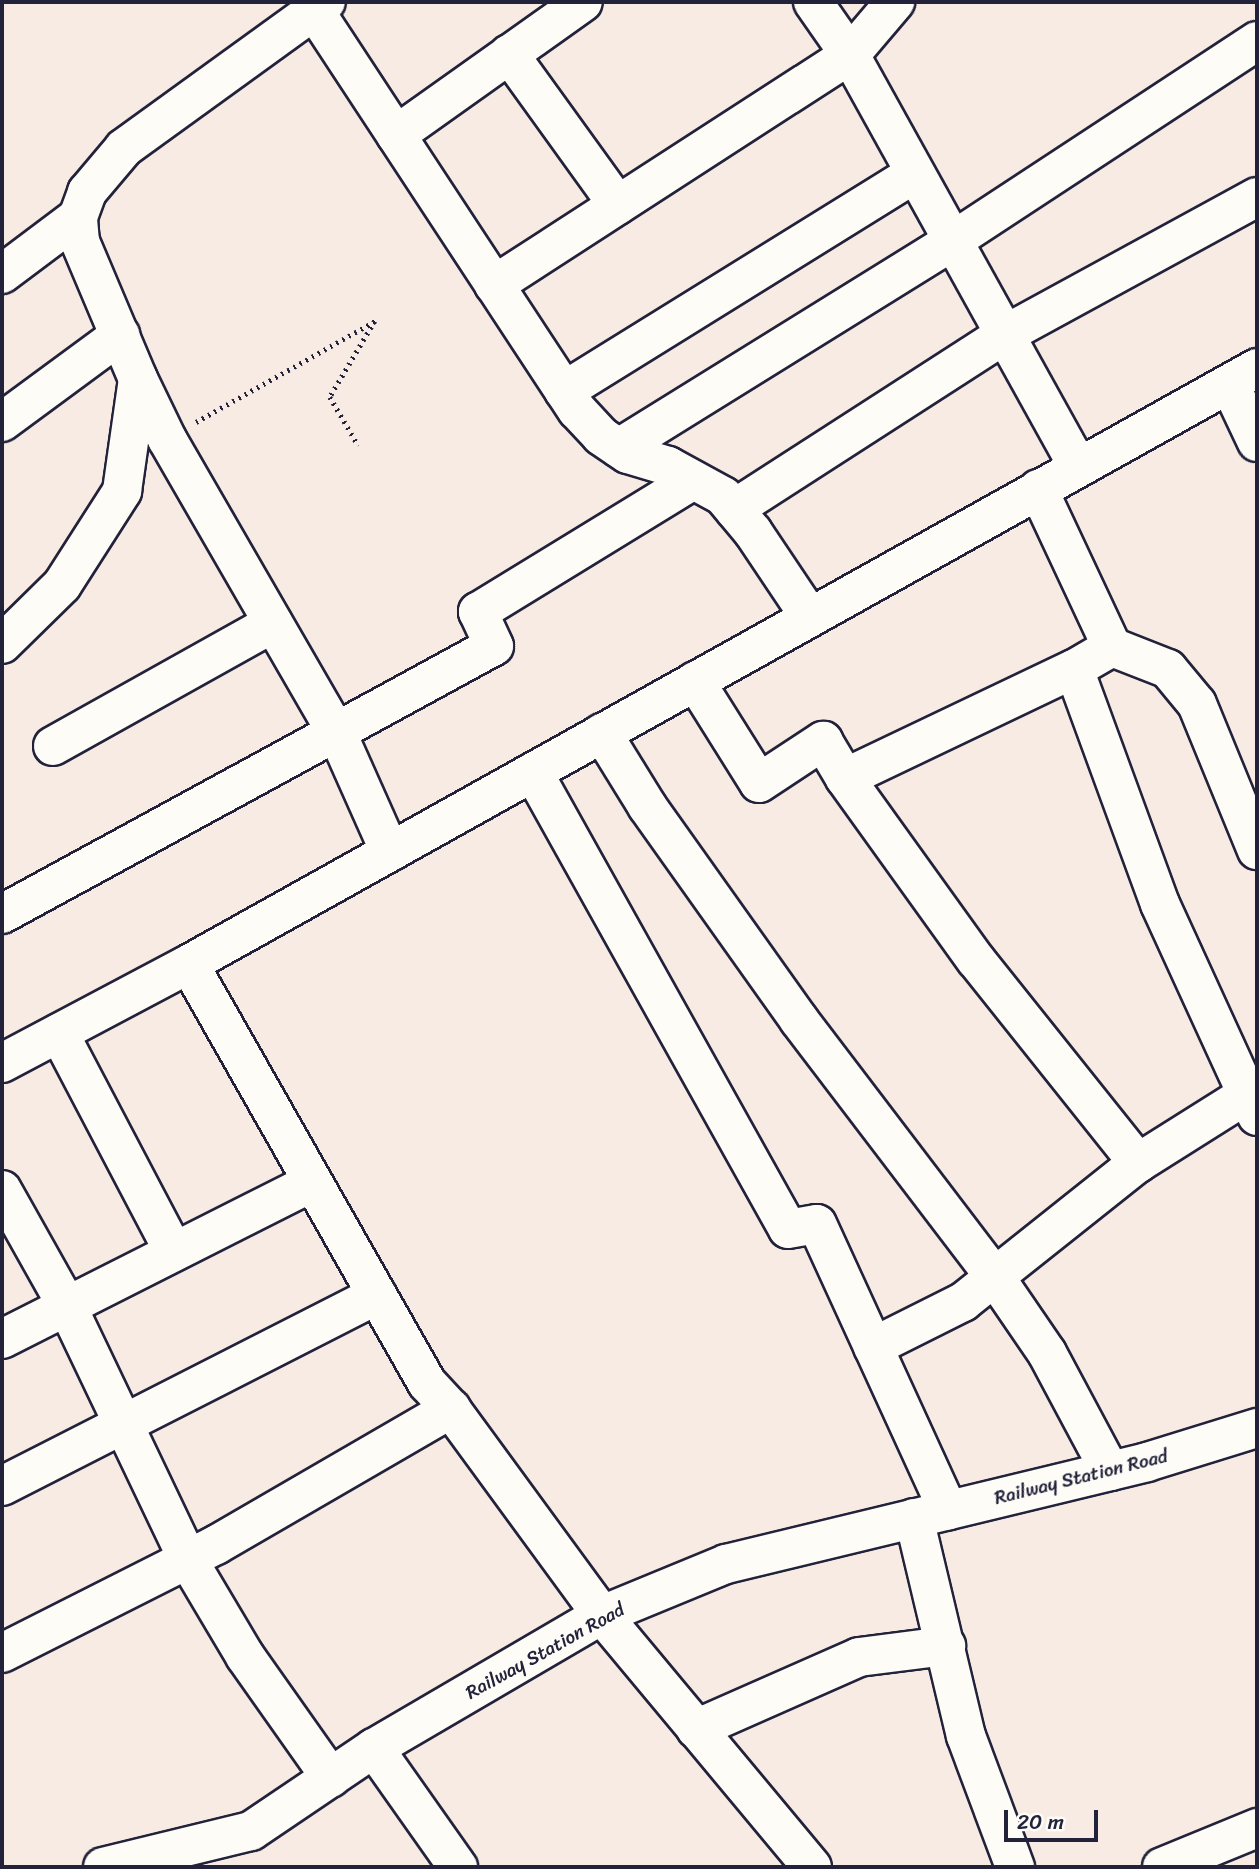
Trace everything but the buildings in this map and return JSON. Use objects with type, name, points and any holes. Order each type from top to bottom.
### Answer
[{"type":"street","points":[[396,135],[583,2]]},
{"type":"street","points":[[813,2],[850,55],[951,242],[1077,465]]},
{"type":"street","points":[[494,285],[850,55],[895,2]]},
{"type":"street","points":[[390,852],[337,733],[138,379],[80,242],[78,216],[86,192],[124,148],[320,6],[396,135],[564,391],[601,436],[619,448],[694,480],[723,496],[810,617]]},
{"type":"street","points":[[619,448],[951,242],[1257,41]]},
{"type":"street","points":[[509,54],[618,205]]},
{"type":"street","points":[[564,391],[914,174]]},
{"type":"street","points":[[734,509],[1004,335],[1257,197]]},
{"type":"street","points":[[2,274],[78,216]]},
{"type":"street","points":[[2,422],[120,335]]},
{"type":"street","points":[[2,1063],[189,964],[1077,465],[1244,376],[1257,442]]},
{"type":"street","points":[[2,644],[62,584],[122,491],[138,379]]},
{"type":"street","points":[[2,914],[494,646],[478,612],[694,480]]},
{"type":"street","points":[[1038,489],[1112,647],[1168,668],[1197,704],[1257,850]]},
{"type":"street","points":[[53,746],[273,623]]},
{"type":"street","points":[[845,778],[1074,669],[1112,647]]},
{"type":"street","points":[[873,1347],[963,1302],[1138,1163],[1254,1100],[1160,904],[1074,669]]},
{"type":"street","points":[[695,681],[759,783],[823,741],[845,778],[976,960],[1138,1163]]},
{"type":"street","points":[[602,733],[647,806],[799,1020],[995,1277],[1047,1353],[1110,1471]]},
{"type":"street","points":[[533,772],[788,1229],[817,1224],[873,1347],[931,1514],[946,1646],[966,1736],[1015,1867]]},
{"type":"street","points":[[189,964],[427,1383],[451,1409],[602,1615],[812,1867]]},
{"type":"street","points":[[59,1033],[174,1252]]},
{"type":"street","points":[[2,1339],[313,1182]]},
{"type":"street","points":[[2,1190],[66,1306],[120,1426],[188,1560],[245,1656],[331,1778]]},
{"type":"street","points":[[2,1486],[377,1295]]},
{"type":"street","points":[[2,1653],[188,1560],[451,1409]]},
{"type":"street","name":"Railway Station Road","points":[[103,1867],[251,1831],[374,1748],[602,1615],[726,1564],[1110,1471],[1257,1428]]},
{"type":"street","points":[[696,1729],[859,1657],[946,1646]]},
{"type":"street","points":[[374,1748],[458,1867]]},
{"type":"street","points":[[1162,1867],[1257,1828]]},
{"type":"path","points":[[211,413],[375,321],[330,397],[358,445]]}]
